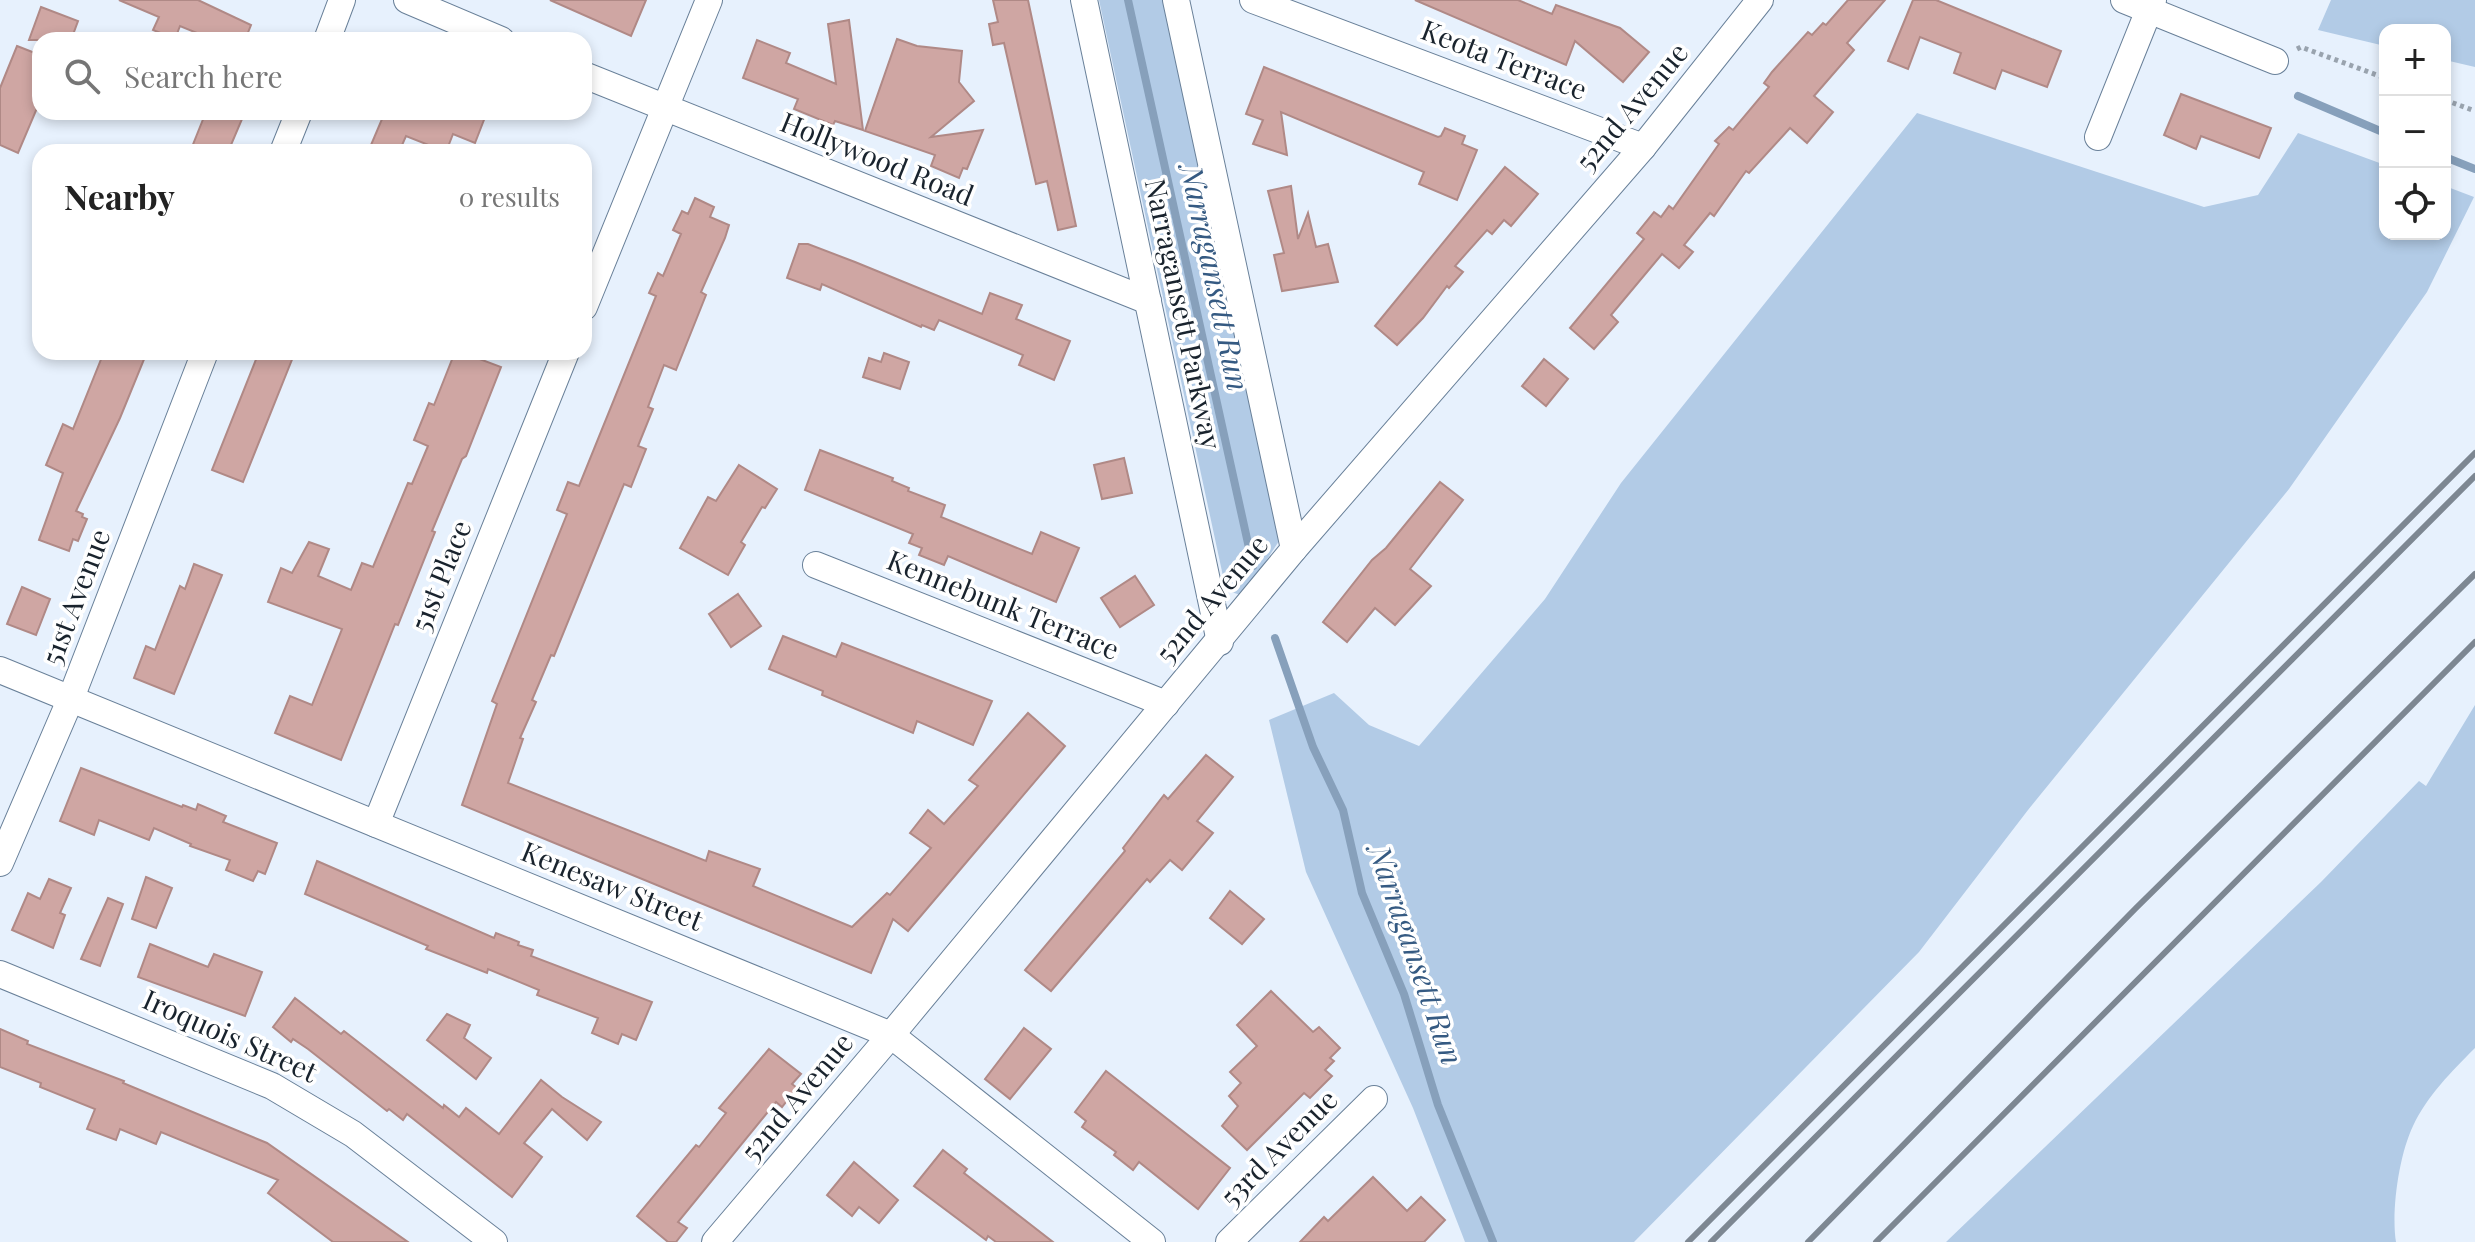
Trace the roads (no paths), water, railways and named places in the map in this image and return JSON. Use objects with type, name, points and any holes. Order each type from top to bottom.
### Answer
[{"type":"street","points":[[330,32],[342,0]]},
{"type":"street","points":[[407,0],[482,32]]},
{"type":"street","points":[[592,287],[709,0]]},
{"type":"street","name":"Narragansett Parkway","points":[[1084,0],[1220,642]]},
{"type":"street","name":"Narragansett Parkway","points":[[1176,0],[1294,549]]},
{"type":"street","name":"Keota Terrace","points":[[1253,0],[1643,147]]},
{"type":"street","name":"52nd Avenue","points":[[715,1242],[1220,642],[1294,549],[1643,147],[1760,0]]},
{"type":"street","points":[[2124,0],[2151,5],[2275,61]]},
{"type":"street","points":[[2098,137],[2151,5]]},
{"type":"street","name":"Hollywood Road","points":[[592,78],[1148,301]]},
{"type":"street","points":[[286,144],[296,120]]},
{"type":"street","name":"51st Avenue","points":[[0,863],[71,698],[202,360]]},
{"type":"street","name":"51st Place","points":[[376,824],[563,360]]},
{"type":"street","name":"Kennebunk Terrace","points":[[816,565],[1166,704]]},
{"type":"street","name":"Kenesaw Street","points":[[0,670],[891,1035],[1152,1242]]},
{"type":"street","name":"Iroquois Street","points":[[0,974],[272,1086],[353,1134],[494,1242]]},
{"type":"street","name":"53rd Avenue","points":[[1229,1242],[1374,1099]]},
{"type":"waterway","name":"Narragansett Run","points":[[1128,0],[1253,566]]},
{"type":"waterway","points":[[2298,96],[2379,130]]},
{"type":"waterway","points":[[2451,159],[2475,169]]},
{"type":"waterway","name":"Narragansett Run","points":[[1275,638],[1313,747],[1343,810],[1362,893],[1404,994],[1438,1105],[1493,1242]]},
{"type":"railway","points":[[1688,1242],[2475,453]]},
{"type":"railway","points":[[1711,1242],[2475,476]]},
{"type":"railway","points":[[1808,1242],[2136,908],[2475,574]]},
{"type":"railway","points":[[1876,1242],[2475,642]]}]
